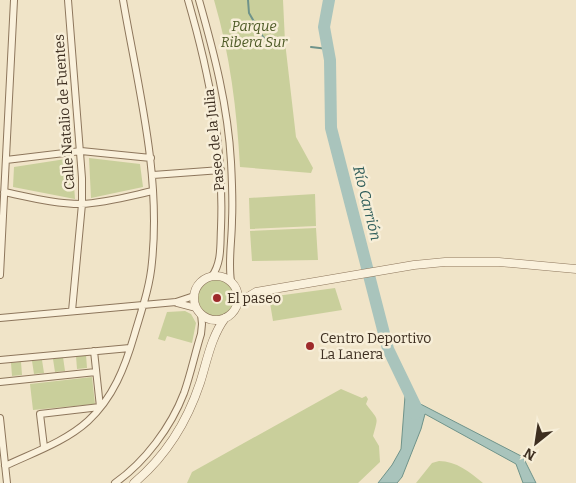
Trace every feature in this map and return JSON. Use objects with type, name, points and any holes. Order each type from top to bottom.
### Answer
[{"type":"street","points":[[0,275],[4,192],[2,176],[6,160],[14,0]]},
{"type":"street","name":"Calle Natalio de Fuentes","points":[[68,0],[81,150],[82,204],[72,311]]},
{"type":"street","points":[[5,466],[44,447],[87,422],[100,407],[117,382],[143,305],[152,264],[154,227],[153,175],[123,0]]},
{"type":"street","name":"Paseo de la Julia","points":[[188,0],[210,86],[221,170],[220,255],[218,266],[212,276]]},
{"type":"street","name":"Paseo de la Julia","points":[[199,0],[216,62],[226,109],[231,159],[232,196],[229,268],[231,281]]},
{"type":"street","points":[[6,160],[81,150],[151,158]]},
{"type":"street","points":[[153,175],[221,170]]},
{"type":"street","points":[[4,192],[62,203],[82,204],[154,191]]},
{"type":"street","points":[[237,289],[256,292],[414,265],[445,262],[475,261],[576,269]]},
{"type":"street","points":[[115,483],[141,460],[156,442],[186,387],[201,334],[202,324],[199,311],[194,296],[200,283],[212,276],[222,276],[231,281],[237,289],[239,296],[238,303],[232,314],[216,320],[199,311],[176,302]]},
{"type":"street","points":[[238,303],[256,292]]},
{"type":"street","points":[[0,318],[176,302],[194,296]]},
{"type":"street","points":[[134,483],[157,461],[180,429],[199,386],[214,336],[225,318]]},
{"type":"street","points":[[211,319],[214,336]]},
{"type":"street","points":[[0,360],[130,348]]},
{"type":"street","points":[[94,352],[100,407]]},
{"type":"street","points":[[0,382],[96,372]]},
{"type":"street","points":[[44,447],[40,414],[100,407]]},
{"type":"street","points":[[0,418],[7,483]]},
{"type":"green space","name":"Parque Ribera Sur","points":[[214,0],[283,0],[285,42],[296,137],[313,168],[311,173],[240,167],[232,83],[220,20]]},
{"type":"green space","points":[[72,158],[75,199],[13,187],[14,167]]},
{"type":"green space","points":[[89,158],[140,164],[143,187],[91,198]]},
{"type":"green space","points":[[315,194],[316,226],[250,229],[249,198]]},
{"type":"green space","points":[[316,228],[318,260],[252,261],[250,231]]},
{"type":"green space","points":[[212,276],[220,276],[232,282],[238,298],[232,314],[220,320],[212,320],[200,314],[194,302],[194,294],[200,282]]},
{"type":"green space","points":[[335,288],[342,310],[273,321],[269,297]]},
{"type":"green space","points":[[185,311],[191,314],[196,323],[192,343],[167,336],[165,341],[158,339],[167,312]]},
{"type":"green space","points":[[86,355],[87,368],[77,369],[76,356]]},
{"type":"green space","points":[[63,357],[65,371],[55,372],[53,359]]},
{"type":"green space","points":[[42,360],[44,373],[34,374],[32,361]]},
{"type":"green space","points":[[21,362],[22,375],[12,376],[11,363]]},
{"type":"green space","points":[[92,377],[95,404],[33,410],[30,384]]},
{"type":"green space","points":[[341,389],[362,398],[366,396],[368,399],[366,404],[377,421],[373,436],[379,446],[380,462],[358,483],[187,483],[192,472]]},
{"type":"green space","points":[[439,461],[457,465],[483,483],[416,483],[432,463]]},
{"type":"water","points":[[405,396],[523,457],[536,483],[523,483],[516,464],[425,414],[402,477],[397,483],[378,483],[392,465],[401,449]]},
{"type":"waterway","points":[[248,0],[249,13],[263,37],[275,44]]},
{"type":"waterway","name":"Río Carrión","points":[[329,0],[324,27],[330,60],[331,128],[388,349],[416,407],[415,414]]},
{"type":"waterway","points":[[311,47],[328,49]]},
{"type":"place","name":"El paseo","points":[[217,298]]},
{"type":"place","name":"Centro Deportivo La Lanera","points":[[310,346]]}]
